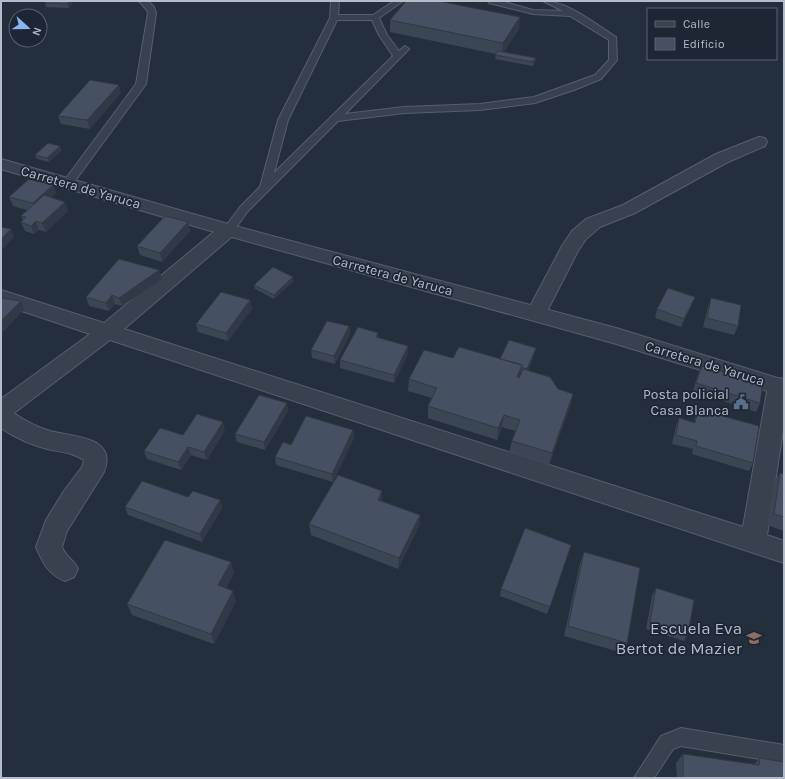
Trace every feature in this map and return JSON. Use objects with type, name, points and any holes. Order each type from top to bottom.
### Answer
[{"type":"street","points":[[536,314],[569,250],[579,235],[594,223],[629,209],[722,158],[759,142]]},
{"type":"street","name":"Carretera de Yaruca","points":[[1,164],[228,230],[616,336],[782,387]]},
{"type":"street","points":[[1,411],[108,331],[228,230]]},
{"type":"street","points":[[1,297],[784,552]]},
{"type":"street","points":[[753,542],[782,387]]},
{"type":"street","points":[[1,416],[19,429],[49,440],[81,446],[95,455],[96,462],[92,472],[73,498],[55,528],[49,547],[54,559],[66,569]]},
{"type":"lane","points":[[68,183],[141,84],[152,13],[151,8],[143,1]]},
{"type":"lane","points":[[266,188],[283,120],[334,18],[335,1]]},
{"type":"lane","points":[[334,18],[375,18],[399,1]]},
{"type":"lane","points":[[492,1],[532,12],[573,14]]},
{"type":"lane","points":[[336,118],[404,110],[480,107],[535,100],[598,77],[613,60],[613,39],[573,14],[547,1]]},
{"type":"lane","points":[[228,230],[244,209],[401,53],[384,35],[375,18]]},
{"type":"lane","points":[[643,778],[667,742],[681,737],[784,754]]},
{"type":"building","points":[[47,1],[70,1],[67,4],[45,3]]},
{"type":"building","points":[[406,1],[438,1],[520,17],[503,43],[390,20]]},
{"type":"building","points":[[498,51],[536,58],[533,62],[495,55]]},
{"type":"building","points":[[90,80],[119,85],[87,120],[58,116]]},
{"type":"building","points":[[48,143],[60,146],[47,158],[35,155]]},
{"type":"building","points":[[29,179],[53,185],[33,203],[9,197]]},
{"type":"building","points":[[44,195],[65,202],[42,223],[36,221],[31,226],[21,222],[26,217],[21,216]]},
{"type":"building","points":[[165,216],[188,222],[160,253],[137,246]]},
{"type":"building","points":[[1,227],[11,229],[1,239]]},
{"type":"building","points":[[119,259],[159,270],[119,298],[112,295],[106,303],[86,297]]},
{"type":"building","points":[[273,267],[293,277],[274,295],[254,285]]},
{"type":"building","points":[[668,288],[695,297],[684,319],[657,309]]},
{"type":"building","points":[[221,292],[250,300],[226,333],[196,324]]},
{"type":"building","points":[[1,298],[21,301],[1,321]]},
{"type":"building","points":[[711,298],[741,305],[738,326],[707,318]]},
{"type":"building","points":[[327,321],[349,326],[334,356],[311,350]]},
{"type":"building","points":[[358,327],[378,333],[376,337],[408,346],[394,375],[340,360]]},
{"type":"building","points":[[509,340],[536,348],[527,369],[521,367],[522,365],[500,359]]},
{"type":"building","points":[[459,347],[522,365],[517,377],[519,378],[523,369],[550,377],[558,389],[573,394],[552,453],[512,441],[520,420],[504,415],[498,428],[428,406],[437,388],[409,379],[424,350],[453,358]]},
{"type":"building","points":[[702,366],[763,383],[760,403],[696,383]]},
{"type":"building","points":[[259,395],[287,403],[264,442],[235,434]]},
{"type":"building","points":[[708,412],[759,426],[753,463],[696,446],[697,441],[676,435],[679,418],[695,423],[697,413],[707,415]]},
{"type":"building","points":[[197,414],[223,422],[204,452],[188,447],[178,462],[144,451],[160,428],[183,435]]},
{"type":"building","points":[[306,416],[353,430],[332,474],[275,457],[283,442],[291,445]]},
{"type":"building","points":[[780,473],[784,474],[784,517],[774,514]]},
{"type":"building","points":[[338,475],[382,491],[378,500],[420,515],[399,558],[309,524]]},
{"type":"building","points":[[142,481],[188,497],[193,491],[220,500],[200,534],[125,507]]},
{"type":"building","points":[[525,528],[571,545],[550,607],[501,589]]},
{"type":"building","points":[[165,540],[231,562],[218,585],[233,591],[211,634],[127,604]]},
{"type":"building","points":[[584,552],[640,568],[627,643],[568,626]]},
{"type":"building","points":[[656,588],[694,600],[688,634],[650,622]]},
{"type":"building","points":[[683,754],[759,765],[760,758],[784,762],[784,778],[683,778]]},
{"type":"place","name":"Posta policial Casa Blanca","points":[[741,402]]},
{"type":"place","name":"Escuela Eva Bertot de Mazier","points":[[754,638]]}]
